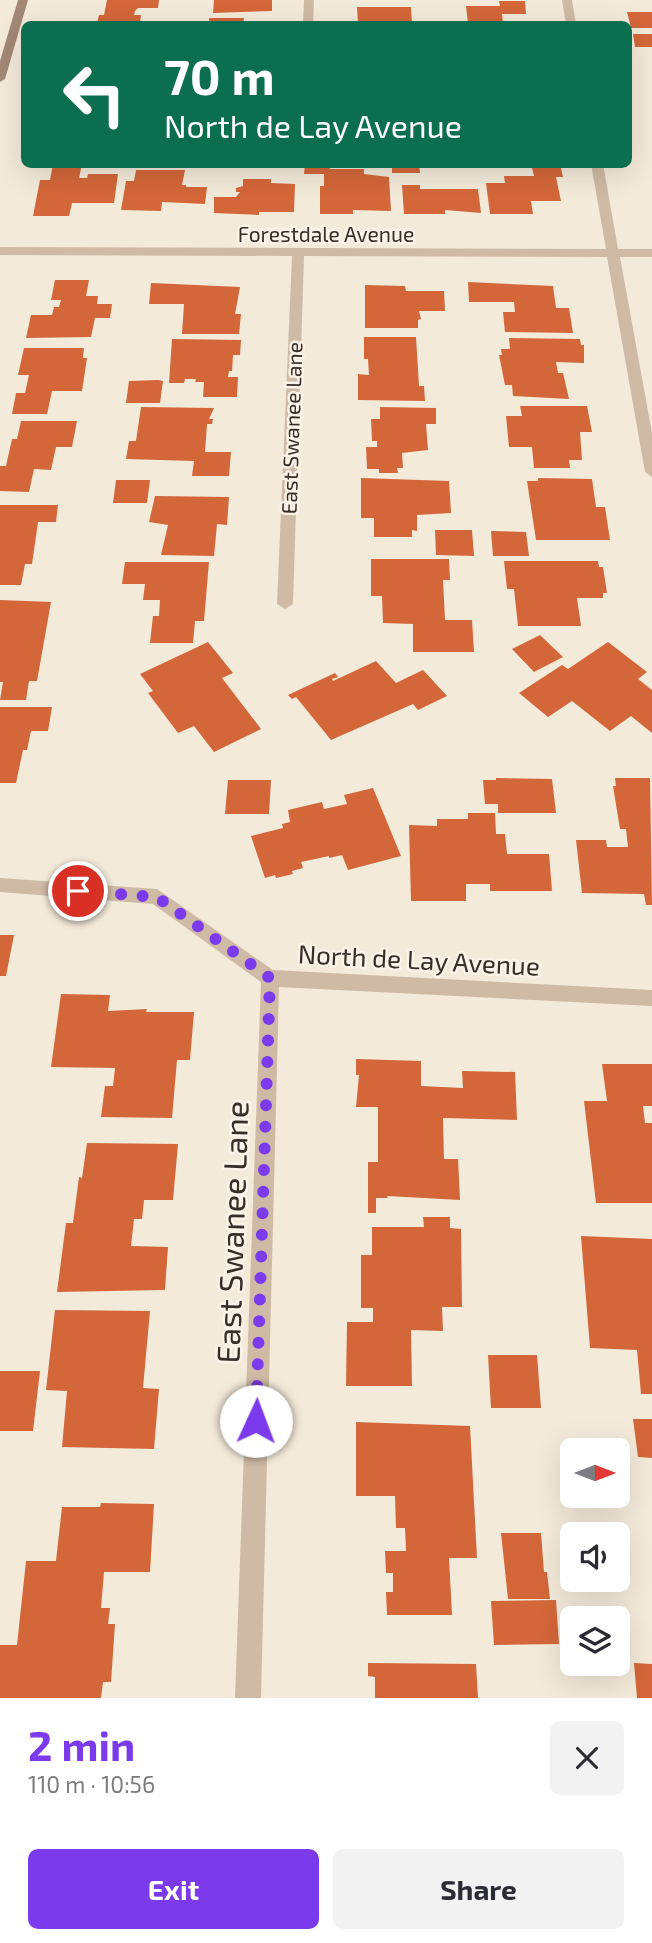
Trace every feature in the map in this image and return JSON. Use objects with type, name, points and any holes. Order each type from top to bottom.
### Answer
[{"type":"main road","points":[[0,79],[23,0]]},
{"type":"street","points":[[308,21],[309,0]]},
{"type":"street","points":[[567,0],[570,21]]},
{"type":"street","points":[[598,168],[652,472]]},
{"type":"street","name":"Forestdale Avenue","points":[[0,251],[652,253]]},
{"type":"street","name":"East Swanee Lane","points":[[285,604],[298,253]]},
{"type":"street","name":"North de Lay Avenue","points":[[0,886],[157,897],[270,978],[652,998]]},
{"type":"street","name":"East Swanee Lane","points":[[248,1698],[270,978]]},
{"type":"building","points":[[107,0],[159,0],[158,8],[138,8],[135,11],[134,15],[141,15],[140,21],[98,21],[99,15],[104,15]]},
{"type":"building","points":[[214,0],[272,0],[272,11],[213,13]]},
{"type":"building","points":[[499,1],[525,1],[526,14],[502,14],[503,21],[468,21],[466,6],[500,6]]},
{"type":"building","points":[[357,7],[411,7],[412,21],[358,21]]},
{"type":"building","points":[[627,12],[652,12],[652,28],[632,28],[632,21],[629,21]]},
{"type":"building","points":[[209,18],[244,18],[244,21],[209,21]]},
{"type":"building","points":[[633,34],[652,34],[652,47],[635,47]]},
{"type":"building","points":[[52,168],[81,168],[79,178],[87,178],[88,174],[118,174],[114,203],[72,203],[69,216],[33,216],[40,180],[50,180]]},
{"type":"building","points":[[305,168],[364,169],[364,174],[389,177],[391,211],[353,210],[353,214],[320,214],[320,186],[324,186],[324,174],[304,174]]},
{"type":"building","points":[[392,168],[419,168],[420,173],[392,173]]},
{"type":"building","points":[[532,168],[561,168],[563,177],[556,177],[561,201],[531,201],[533,214],[490,214],[486,183],[505,183],[504,176],[534,176]]},
{"type":"building","points":[[136,170],[185,170],[182,185],[207,187],[205,204],[162,202],[161,211],[121,210],[126,181],[134,181]]},
{"type":"building","points":[[243,179],[271,179],[271,183],[295,184],[294,212],[259,212],[259,215],[214,213],[214,197],[236,197],[240,192],[236,192],[236,188],[243,186]]},
{"type":"building","points":[[402,185],[420,185],[420,189],[478,189],[481,213],[445,210],[445,214],[404,214]]},
{"type":"building","points":[[55,280],[89,280],[86,296],[98,296],[97,304],[112,304],[110,318],[95,318],[91,337],[26,338],[31,315],[52,315],[54,307],[59,307],[61,300],[51,300]]},
{"type":"building","points":[[468,282],[553,286],[556,308],[569,308],[573,333],[505,332],[503,312],[515,312],[514,302],[469,302]]},
{"type":"building","points":[[151,283],[240,287],[235,314],[241,314],[239,334],[182,334],[184,304],[149,304]]},
{"type":"building","points":[[365,285],[405,286],[406,291],[444,291],[445,311],[419,311],[421,319],[418,320],[418,328],[365,328]]},
{"type":"building","points":[[364,337],[416,337],[419,386],[424,386],[425,401],[358,400],[358,374],[369,375],[368,359],[364,359]]},
{"type":"building","points":[[509,338],[580,339],[581,345],[584,345],[584,363],[556,362],[558,373],[563,373],[569,399],[513,396],[512,385],[505,385],[499,355],[502,355],[501,349],[510,349]]},
{"type":"building","points":[[172,339],[241,340],[240,355],[233,355],[232,371],[229,371],[228,377],[238,377],[237,397],[203,397],[204,382],[195,382],[196,379],[185,379],[184,383],[169,383]]},
{"type":"building","points":[[24,348],[84,348],[83,358],[87,358],[82,391],[52,391],[47,414],[12,414],[16,393],[25,393],[29,375],[18,375]]},
{"type":"building","points":[[129,381],[163,381],[160,403],[126,403]]},
{"type":"building","points":[[520,406],[587,406],[592,432],[580,432],[582,460],[569,460],[570,468],[534,468],[532,447],[509,447],[506,416],[522,416]]},
{"type":"building","points":[[141,407],[214,408],[209,419],[213,419],[212,424],[207,424],[205,452],[231,452],[229,476],[192,476],[194,461],[126,459],[129,441],[136,441]]},
{"type":"building","points":[[380,407],[436,408],[436,424],[426,424],[428,450],[402,453],[403,468],[397,468],[398,473],[379,473],[379,469],[367,469],[366,447],[377,447],[377,441],[372,441],[371,419],[380,419]]},
{"type":"building","points":[[21,421],[77,421],[72,447],[56,447],[51,470],[34,469],[29,492],[0,491],[0,466],[6,466],[12,439],[17,439]]},
{"type":"building","points":[[361,478],[449,481],[451,513],[417,515],[417,531],[412,530],[412,537],[374,537],[374,518],[361,518]]},
{"type":"building","points":[[538,478],[592,479],[596,507],[605,507],[610,540],[536,540],[527,481],[538,481]]},
{"type":"building","points":[[116,480],[150,480],[147,503],[113,503]]},
{"type":"building","points":[[155,496],[229,497],[227,525],[217,524],[214,556],[161,555],[168,525],[149,522]]},
{"type":"building","points":[[0,505],[58,505],[56,522],[38,522],[32,564],[25,564],[21,585],[0,585]]},
{"type":"building","points":[[435,530],[472,530],[474,556],[436,555]]},
{"type":"building","points":[[491,531],[526,532],[529,556],[493,556]]},
{"type":"building","points":[[371,559],[449,559],[450,580],[443,580],[445,620],[472,620],[474,652],[413,652],[413,624],[383,623],[382,596],[371,596]]},
{"type":"building","points":[[504,561],[598,561],[599,567],[603,567],[607,593],[603,593],[603,598],[577,598],[581,626],[518,626],[514,589],[507,589]]},
{"type":"building","points":[[125,562],[209,562],[204,621],[195,621],[193,643],[150,643],[153,616],[159,616],[160,600],[143,600],[145,584],[122,584]]},
{"type":"building","points":[[0,600],[51,602],[37,681],[29,681],[26,700],[0,700],[3,682],[0,682]]},
{"type":"building","points":[[540,635],[563,657],[534,672],[512,649]]},
{"type":"building","points":[[208,642],[233,673],[222,678],[261,729],[214,752],[194,726],[178,733],[148,693],[153,691],[140,674]]},
{"type":"building","points":[[608,642],[647,672],[638,679],[652,690],[652,733],[631,716],[610,731],[572,701],[548,717],[519,693],[562,665],[568,669]]},
{"type":"building","points":[[376,661],[396,683],[423,670],[447,696],[418,710],[413,704],[331,740],[296,697],[292,699],[288,695],[335,673],[338,677],[332,679],[333,681]]},
{"type":"building","points":[[0,707],[52,707],[48,731],[31,731],[27,750],[23,750],[16,783],[0,783]]},
{"type":"building","points":[[615,778],[650,778],[652,905],[646,905],[644,894],[582,893],[576,840],[606,840],[607,847],[628,847],[626,829],[620,829],[613,786],[616,786]]},
{"type":"building","points":[[552,779],[556,813],[498,813],[498,804],[485,804],[483,780]]},
{"type":"building","points":[[228,780],[271,780],[269,814],[225,814]]},
{"type":"building","points":[[373,788],[401,856],[348,870],[342,855],[329,856],[301,862],[303,868],[292,871],[293,874],[265,878],[251,836],[283,828],[282,824],[290,822],[288,810],[322,802],[324,809],[347,804],[344,795]]},
{"type":"building","points":[[468,813],[495,813],[496,834],[505,834],[507,854],[549,854],[552,891],[490,891],[490,884],[466,884],[466,901],[411,901],[409,825],[437,826],[437,819],[468,819]]},
{"type":"building","points":[[0,935],[14,935],[6,976],[0,976]]},
{"type":"building","points":[[61,994],[110,995],[108,1011],[147,1009],[146,1012],[194,1012],[190,1060],[177,1060],[172,1118],[101,1117],[105,1086],[113,1086],[115,1068],[51,1067]]},
{"type":"building","points":[[356,1059],[421,1061],[421,1086],[463,1088],[462,1071],[515,1072],[517,1120],[443,1118],[444,1159],[458,1159],[460,1200],[387,1196],[388,1198],[376,1198],[376,1213],[368,1213],[368,1162],[378,1162],[378,1107],[356,1107],[359,1075],[356,1075]]},
{"type":"building","points":[[602,1064],[652,1064],[652,1106],[643,1106],[645,1123],[652,1123],[652,1203],[596,1203],[584,1101],[607,1101]]},
{"type":"building","points":[[87,1143],[178,1144],[173,1200],[144,1200],[142,1219],[134,1219],[131,1246],[168,1247],[165,1290],[57,1292],[66,1223],[73,1223]]},
{"type":"building","points":[[423,1217],[450,1217],[450,1228],[461,1229],[462,1307],[442,1307],[443,1331],[411,1330],[412,1386],[346,1386],[347,1322],[373,1322],[373,1308],[361,1308],[361,1255],[372,1255],[372,1227],[424,1227]]},
{"type":"building","points":[[581,1236],[652,1239],[652,1394],[641,1394],[637,1350],[590,1348]]},
{"type":"building","points":[[55,1310],[150,1311],[143,1388],[159,1389],[154,1449],[62,1447],[67,1391],[46,1390]]},
{"type":"building","points":[[488,1355],[537,1355],[541,1408],[491,1408]]},
{"type":"building","points":[[0,1371],[40,1371],[33,1431],[0,1431]]},
{"type":"building","points":[[633,1419],[652,1419],[652,1458],[638,1457]]},
{"type":"building","points":[[356,1422],[470,1426],[477,1558],[449,1558],[452,1615],[387,1615],[386,1592],[393,1592],[393,1573],[386,1573],[385,1551],[406,1551],[405,1528],[396,1528],[395,1496],[356,1496]]},
{"type":"building","points":[[101,1503],[154,1504],[150,1572],[104,1572],[101,1608],[110,1608],[108,1624],[115,1624],[111,1682],[103,1682],[101,1698],[0,1698],[0,1645],[17,1645],[26,1561],[56,1561],[62,1507],[100,1507]]},
{"type":"building","points":[[501,1533],[541,1533],[544,1572],[547,1572],[550,1599],[508,1599]]},
{"type":"building","points":[[556,1600],[559,1644],[494,1645],[491,1601]]},
{"type":"building","points":[[368,1663],[476,1664],[478,1698],[375,1698],[375,1677],[368,1676]]},
{"type":"building","points":[[634,1663],[652,1664],[652,1698],[637,1698]]},
{"type":"route","points":[[78,891],[157,897],[270,978],[256,1421]]}]
